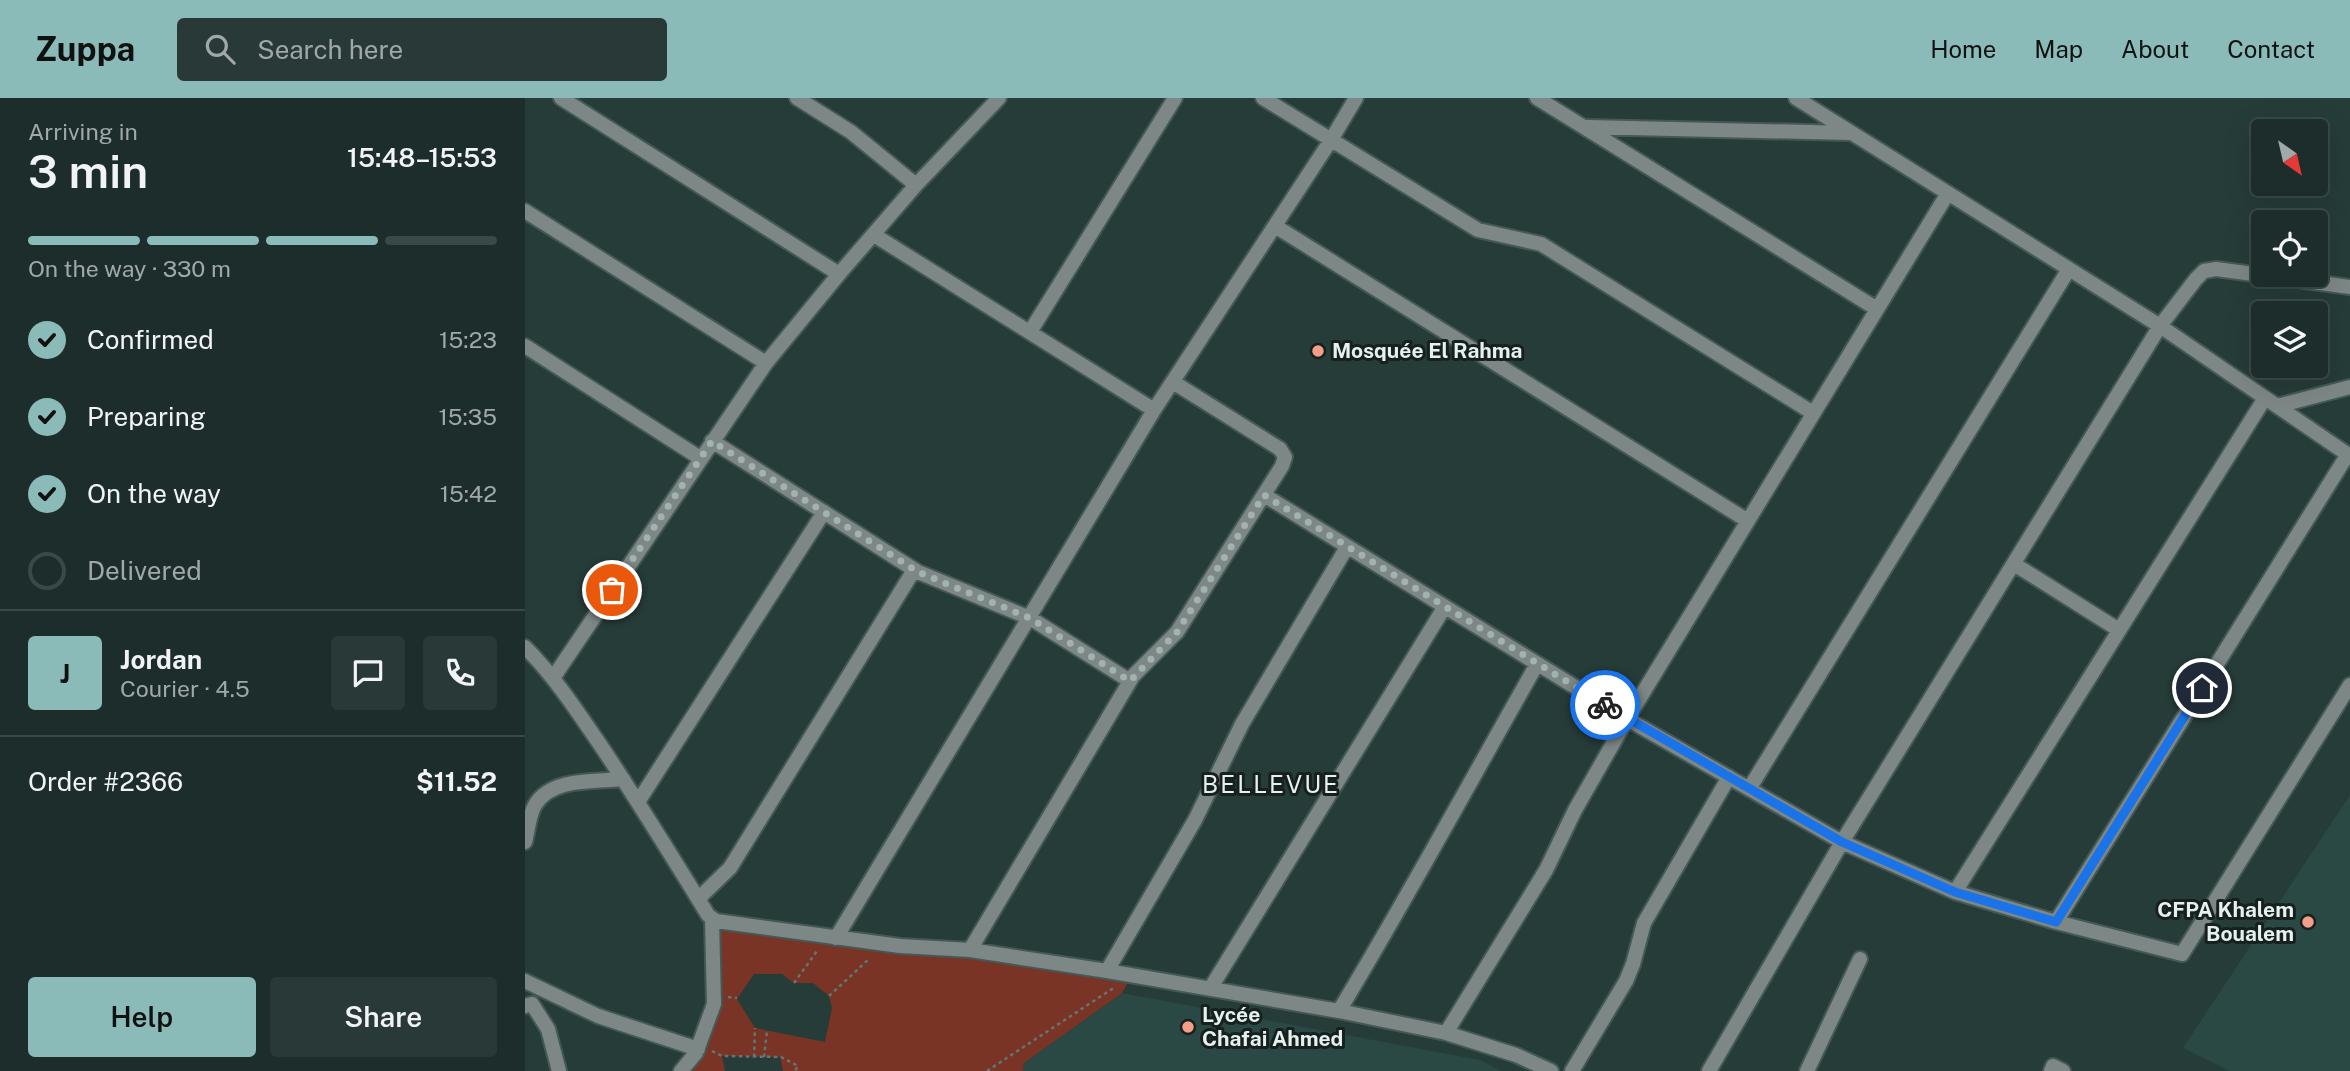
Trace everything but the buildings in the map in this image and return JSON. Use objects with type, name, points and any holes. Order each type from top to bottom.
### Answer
[{"type":"street","points":[[561,98],[839,274]]},
{"type":"street","points":[[797,98],[851,132],[916,185]]},
{"type":"street","points":[[553,678],[766,363],[916,185],[999,98]]},
{"type":"street","points":[[1030,332],[1175,98]]},
{"type":"street","points":[[1263,98],[1478,230],[1541,244],[1814,413]]},
{"type":"street","points":[[832,937],[1030,618],[1154,410],[1356,98]]},
{"type":"street","points":[[1537,98],[1877,309]]},
{"type":"street","points":[[1796,98],[2160,326],[2349,455],[2056,922]]},
{"type":"street","points":[[1584,127],[1851,133]]},
{"type":"street","points":[[1446,1033],[1546,870],[1575,810],[1627,719],[1948,193]]},
{"type":"street","points":[[525,211],[766,363]]},
{"type":"street","points":[[1275,226],[1748,521]]},
{"type":"street","points":[[874,235],[1154,410]]},
{"type":"street","points":[[1749,789],[2069,269]]},
{"type":"street","points":[[1709,1071],[1842,842],[2160,326],[2196,279],[2204,271],[2215,269],[2350,287]]},
{"type":"street","points":[[525,346],[700,458]]},
{"type":"street","points":[[970,950],[1130,681],[1177,632],[1282,466],[1285,457],[1280,449],[1173,382]]},
{"type":"street","points":[[1955,892],[2119,630],[2271,402],[2350,387]]},
{"type":"street","points":[[712,441],[914,569],[1030,618],[1130,681]]},
{"type":"street","points":[[1264,495],[1627,719],[1842,842],[1955,892],[2056,922],[2182,954],[2350,685]]},
{"type":"street","points":[[638,803],[824,512]]},
{"type":"street","points":[[1107,971],[1195,820],[1242,724],[1347,547]]},
{"type":"street","points":[[2014,564],[2119,630]]},
{"type":"street","points":[[698,899],[730,868],[914,569]]},
{"type":"street","points":[[1210,989],[1444,608]]},
{"type":"street","points":[[525,648],[553,678],[623,779],[698,899],[716,921],[885,944],[970,950],[1339,1011],[1446,1033],[1516,1055],[1551,1071]]},
{"type":"street","points":[[1339,1011],[1403,905],[1537,664]]},
{"type":"street","points":[[1572,1071],[1626,981],[1644,923],[1730,777]]},
{"type":"street","points":[[525,842],[534,806],[547,792],[566,784],[623,779]]},
{"type":"street","points":[[681,1071],[699,1046],[714,1004],[712,918]]},
{"type":"street","points":[[1807,1071],[1860,958]]},
{"type":"street","points":[[525,981],[598,1016],[699,1046]]},
{"type":"street","points":[[525,1006],[532,1004],[548,1029],[559,1071]]},
{"type":"street","points":[[2051,1071],[2053,1066],[2063,1071]]},
{"type":"path","points":[[794,983],[832,937]]},
{"type":"path","points":[[829,996],[885,944]]},
{"type":"path","points":[[987,1071],[1132,975]]},
{"type":"path","points":[[754,1057],[755,1028]]},
{"type":"path","points":[[764,1057],[767,1031]]},
{"type":"path","points":[[699,1046],[722,1056],[781,1057],[797,1066],[795,1071]]},
{"type":"shaded area","name":"CFPA Khalem Boualem","points":[[2350,795],[2350,1071],[2230,1071],[2183,1048]]},
{"type":"shaded area","points":[[716,921],[1132,975],[1122,993],[1024,1063],[1023,1071],[783,1071],[780,1057],[722,1056],[725,1071],[681,1071],[707,1027]],"holes":[[[754,974],[782,974],[794,983],[813,983],[829,996],[832,1008],[825,1042],[755,1028],[737,999]]]},
{"type":"shaded area","name":"Lycée Chafai Ahmed","points":[[1122,993],[1480,1060],[1501,1071],[1023,1071],[1024,1063]]},
{"type":"way so far","points":[[612,590],[712,441],[918,572],[1030,618],[1130,681],[1177,632],[1264,495],[1605,705]]},
{"type":"place","name":"Mosquée El Rahma","points":[[1318,351]]},
{"type":"place","name":"CFPA Khalem Boualem","points":[[2308,922]]},
{"type":"place","name":"Lycée Chafai Ahmed","points":[[1188,1027]]},
{"type":"district","name":"BELLEVUE","points":[[1271,785]]},
{"type":"route","points":[[1605,705],[1842,842],[1955,892],[2056,922],[2202,688]]}]
